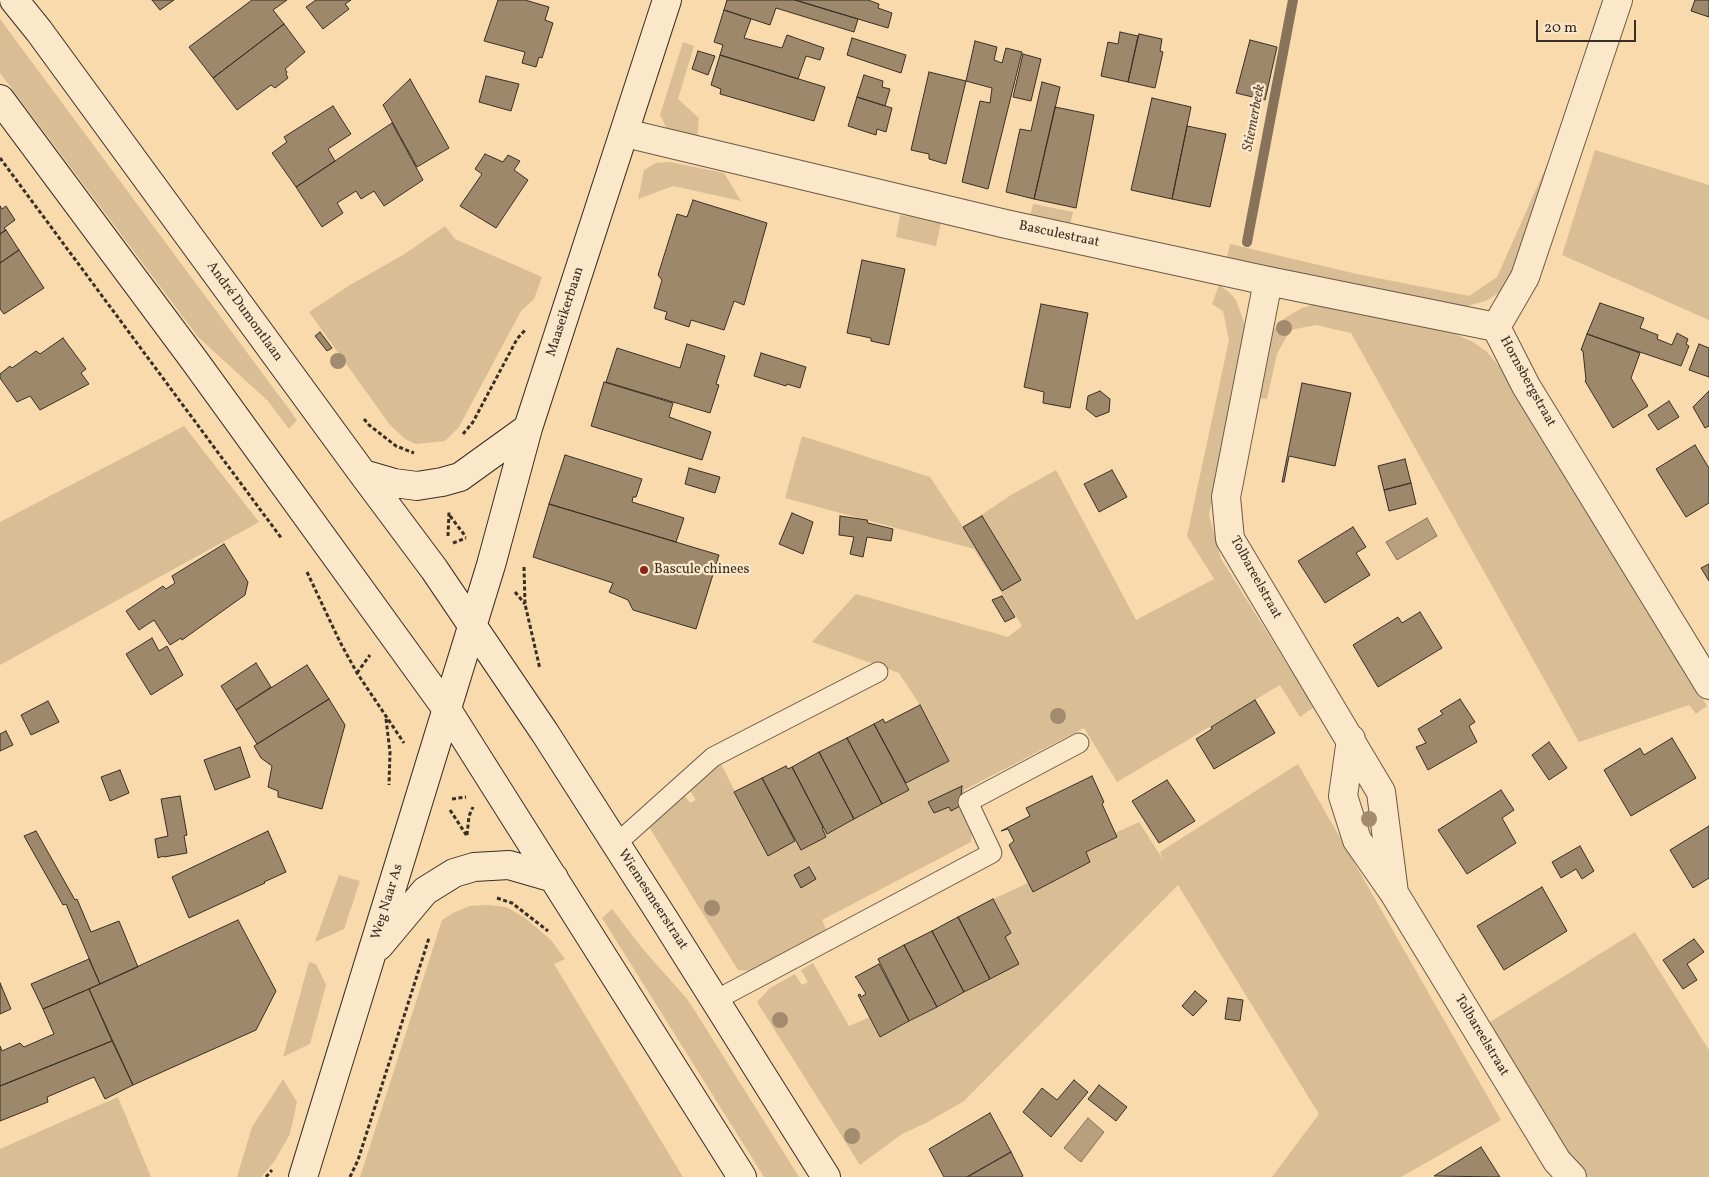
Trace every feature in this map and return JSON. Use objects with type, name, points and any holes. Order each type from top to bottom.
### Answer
[{"type":"main road","name":"André Dumontlaan","points":[[14,0],[434,569],[472,626]]},
{"type":"main road","name":"Maaseikerbaan","points":[[472,626],[491,565],[528,428],[625,133],[666,0]]},
{"type":"main road","name":"Hornsbergstraat","points":[[1618,0],[1525,277],[1496,327],[1526,386],[1709,685]]},
{"type":"main road","points":[[0,99],[194,360],[446,708],[482,782],[554,878],[742,1177]]},
{"type":"main road","name":"Basculestraat","points":[[625,133],[1006,224],[1268,281],[1496,327]]},
{"type":"main road","name":"Tolbareelstraat","points":[[1268,281],[1226,497],[1230,539],[1381,792],[1394,893]]},
{"type":"main road","points":[[363,474],[394,483],[417,486],[460,477],[528,428]]},
{"type":"main road","name":"Weg Naar As","points":[[303,1177],[472,626]]},
{"type":"main road","name":"Wiemesmeerstraat","points":[[472,626],[524,700],[826,1177]]},
{"type":"main road","name":"Tolbareelstraat","points":[[1351,739],[1343,796],[1357,840],[1394,893],[1557,1161],[1572,1177]]},
{"type":"main road","points":[[372,955],[425,890],[454,872],[474,867],[509,865],[554,878]]},
{"type":"lane","points":[[616,844],[713,757],[878,672]]},
{"type":"lane","points":[[713,1001],[992,853],[968,802],[1079,744]]},
{"type":"path","points":[[0,158],[285,542]]},
{"type":"path","points":[[363,417],[369,425],[396,446],[415,453],[422,453]]},
{"type":"path","points":[[450,516],[470,542]]},
{"type":"path","points":[[447,545],[466,538]]},
{"type":"path","points":[[302,566],[308,574],[340,642],[386,718],[406,745]]},
{"type":"path","points":[[512,589],[525,604],[541,667],[524,700]]},
{"type":"path","points":[[386,718],[390,752],[388,791]]},
{"type":"path","points":[[450,799],[464,797],[482,782]]},
{"type":"path","points":[[448,807],[467,835],[469,816],[482,782]]},
{"type":"path","points":[[492,897],[512,903],[553,937]]},
{"type":"path","points":[[350,1177],[358,1160],[429,938]]},
{"type":"shaded area","points":[[0,19],[297,420],[289,429],[268,401],[198,337],[0,73]]},
{"type":"shaded area","points":[[683,42],[694,46],[678,99],[699,118],[697,140],[676,135],[667,129],[660,115]]},
{"type":"shaded area","points":[[1554,149],[1509,280],[1500,292],[1486,301],[1463,307],[1227,258],[1230,244],[1357,274],[1469,296],[1497,277]]},
{"type":"shaded area","points":[[1595,150],[1709,185],[1709,320],[1562,255]]},
{"type":"shaded area","points":[[670,162],[724,173],[741,201],[673,186],[638,199],[644,170],[656,163]]},
{"type":"shaded area","points":[[1033,204],[1073,212],[1070,225],[1030,216]]},
{"type":"shaded area","points":[[900,215],[941,222],[936,246],[896,237]]},
{"type":"shaded area","points":[[445,226],[455,239],[542,277],[534,299],[521,311],[459,427],[445,441],[416,444],[405,439],[390,425],[309,312],[350,285],[403,255]]},
{"type":"shaded area","points":[[1219,285],[1236,300],[1246,328],[1209,515],[1221,559],[1314,707],[1300,717],[1280,685],[1117,782],[1084,728],[964,790],[962,809],[972,833],[971,842],[822,920],[827,932],[752,971],[738,970],[649,827],[685,796],[690,803],[696,800],[689,789],[721,764],[768,856],[796,841],[802,850],[826,837],[823,827],[827,834],[909,790],[906,783],[949,761],[920,705],[899,673],[812,642],[856,594],[1008,637],[1022,626],[974,549],[785,498],[802,436],[930,477],[963,527],[1011,495],[1056,470],[1136,620],[1214,579],[1187,536],[1229,340],[1223,311],[1212,304]]},
{"type":"shaded area","points":[[1319,303],[1455,334],[1473,342],[1487,352],[1500,367],[1707,706],[1696,714],[1689,705],[1579,742],[1351,333],[1316,325],[1290,330],[1277,354],[1267,399],[1258,398],[1273,330],[1285,318],[1302,308]]},
{"type":"shaded area","points":[[184,426],[259,522],[0,665],[0,522]]},
{"type":"shaded area","points":[[1427,518],[1437,536],[1397,560],[1386,542]]},
{"type":"shaded area","points":[[1298,764],[1501,1120],[1401,1177],[1272,1177],[1319,1114],[1178,885],[964,1101],[926,1123],[902,1134],[860,1165],[757,1002],[770,988],[795,974],[802,985],[808,982],[801,970],[813,963],[849,1026],[870,1017],[880,1037],[1018,964],[1005,937],[1011,933],[993,899],[1028,883],[1033,892],[1090,862],[1086,852],[1117,837],[1115,833],[1139,822],[1164,861],[1160,852]]},
{"type":"shaded area","points":[[339,875],[360,881],[344,929],[315,942]]},
{"type":"shaded area","points":[[470,906],[506,907],[525,918],[551,940],[565,959],[554,964],[683,1177],[360,1177],[442,920]]},
{"type":"shaded area","points":[[612,909],[642,948],[688,1000],[799,1177],[764,1177],[602,918]]},
{"type":"shaded area","points":[[1635,932],[1709,1050],[1709,1177],[1583,1177],[1487,1024]]},
{"type":"shaded area","points":[[309,962],[316,964],[326,985],[310,1044],[283,1057]]},
{"type":"shaded area","points":[[283,1079],[297,1102],[290,1134],[274,1162],[261,1177],[237,1177],[252,1127]]},
{"type":"shaded area","points":[[118,1097],[151,1177],[0,1177],[0,1149]]},
{"type":"shaded area","points":[[1088,1118],[1104,1132],[1081,1162],[1064,1148]]},
{"type":"building","points":[[152,0],[174,0],[160,10]]},
{"type":"building","points":[[252,0],[287,0],[273,10],[284,24],[213,78],[189,47]]},
{"type":"building","points":[[316,0],[351,0],[345,4],[349,9],[323,29],[306,7]]},
{"type":"building","points":[[498,0],[525,0],[549,7],[545,20],[553,23],[542,58],[539,57],[536,67],[522,63],[525,52],[484,41]]},
{"type":"building","points":[[727,0],[795,0],[858,19],[854,32],[776,8],[770,25],[724,10]]},
{"type":"building","points":[[795,0],[868,0],[879,4],[878,8],[892,13],[888,28]]},
{"type":"building","points":[[1695,0],[1709,0],[1709,17],[1691,11]]},
{"type":"building","points":[[724,10],[751,19],[744,38],[782,48],[787,35],[824,48],[820,60],[806,56],[798,79],[720,55],[723,45],[714,42]]},
{"type":"building","points":[[284,24],[305,52],[285,69],[288,78],[275,88],[271,85],[237,110],[213,78]]},
{"type":"building","points":[[1120,32],[1138,36],[1128,82],[1101,76],[1108,42],[1118,44]]},
{"type":"building","points":[[1139,34],[1162,39],[1160,51],[1163,52],[1155,88],[1128,82]]},
{"type":"building","points":[[852,38],[906,55],[901,73],[847,55]]},
{"type":"building","points":[[1250,40],[1277,47],[1265,100],[1236,93]]},
{"type":"building","points":[[975,41],[997,47],[994,60],[1002,63],[1006,48],[1022,52],[988,189],[962,182],[980,101],[990,103],[992,88],[966,81]]},
{"type":"building","points":[[698,51],[715,56],[708,75],[692,69]]},
{"type":"building","points":[[1023,54],[1041,59],[1031,101],[1013,97]]},
{"type":"building","points":[[720,55],[825,87],[814,121],[720,94],[721,89],[711,85]]},
{"type":"building","points":[[929,72],[966,81],[946,164],[929,159],[929,154],[911,150]]},
{"type":"building","points":[[864,75],[883,81],[882,87],[890,89],[885,106],[857,97]]},
{"type":"building","points":[[486,76],[519,84],[511,111],[479,102]]},
{"type":"building","points":[[410,79],[449,148],[417,167],[383,105]]},
{"type":"building","points":[[1042,82],[1060,87],[1034,199],[1006,192],[1020,129],[1031,131]]},
{"type":"building","points":[[857,97],[892,108],[886,132],[877,129],[876,135],[848,126]]},
{"type":"building","points":[[1152,98],[1191,107],[1172,199],[1131,190]]},
{"type":"building","points":[[333,106],[351,134],[328,149],[335,161],[296,187],[272,153],[287,142],[284,137]]},
{"type":"building","points":[[1055,107],[1094,115],[1076,208],[1034,199]]},
{"type":"building","points":[[392,123],[423,180],[384,206],[374,191],[361,199],[356,191],[337,203],[343,213],[322,227],[296,187]]},
{"type":"building","points":[[1187,126],[1226,134],[1210,207],[1172,199]]},
{"type":"building","points":[[485,154],[503,162],[508,155],[520,161],[514,170],[528,180],[496,228],[460,206],[482,174],[475,169]]},
{"type":"building","points":[[693,200],[767,223],[744,305],[734,301],[724,330],[691,320],[689,327],[665,319],[667,312],[654,308],[662,280],[658,275],[677,214],[687,217]]},
{"type":"building","points":[[0,206],[2,209],[6,206],[15,220],[4,228],[6,230],[0,234]]},
{"type":"building","points":[[6,230],[19,250],[0,263],[0,234]]},
{"type":"building","points":[[19,250],[44,288],[4,314],[0,309],[0,263]]},
{"type":"building","points":[[862,260],[905,269],[889,345],[871,341],[871,338],[847,333]]},
{"type":"building","points":[[1600,303],[1644,318],[1640,328],[1658,335],[1657,339],[1672,345],[1677,333],[1688,339],[1686,344],[1689,346],[1681,366],[1587,334]]},
{"type":"building","points":[[1041,304],[1088,313],[1070,408],[1043,403],[1044,392],[1024,387]]},
{"type":"building","points":[[320,332],[332,348],[327,351],[315,336]]},
{"type":"building","points":[[1587,334],[1640,353],[1631,378],[1648,406],[1613,428],[1585,381],[1583,351],[1581,350]]},
{"type":"building","points":[[63,338],[86,369],[81,373],[89,384],[40,410],[30,396],[17,402],[0,378],[0,374],[36,351],[40,354]]},
{"type":"building","points":[[687,344],[725,356],[716,384],[719,385],[710,413],[606,382],[617,348],[680,368]]},
{"type":"building","points":[[1699,344],[1709,348],[1709,377],[1689,370]]},
{"type":"building","points":[[761,353],[806,367],[800,388],[787,384],[786,386],[754,376]]},
{"type":"building","points":[[604,382],[673,403],[669,417],[711,432],[702,460],[591,426]]},
{"type":"building","points":[[1302,383],[1351,393],[1335,466],[1289,456],[1284,482],[1282,482]]},
{"type":"building","points":[[1100,391],[1110,399],[1109,412],[1096,417],[1086,409],[1088,396]]},
{"type":"building","points":[[1709,391],[1709,426],[1705,428],[1693,407]]},
{"type":"building","points":[[1669,401],[1679,417],[1658,430],[1648,415]]},
{"type":"building","points":[[1695,445],[1709,468],[1709,503],[1686,517],[1656,469]]},
{"type":"building","points":[[565,455],[642,479],[636,497],[633,497],[632,502],[684,518],[676,542],[549,504]]},
{"type":"building","points":[[1405,459],[1411,483],[1384,490],[1378,466]]},
{"type":"building","points":[[689,468],[720,477],[715,493],[685,484]]},
{"type":"building","points":[[1112,470],[1127,497],[1099,512],[1084,484]]},
{"type":"building","points":[[1411,483],[1416,504],[1389,511],[1384,490]]},
{"type":"building","name":"Bascule chinees","points":[[549,504],[719,555],[696,629],[633,610],[628,600],[609,592],[613,583],[533,557]]},
{"type":"building","points":[[792,513],[813,522],[803,554],[779,544]]},
{"type":"building","points":[[840,516],[867,520],[868,523],[893,529],[891,541],[867,537],[863,557],[850,554],[854,537],[839,535]]},
{"type":"building","points":[[982,516],[1021,580],[1002,591],[963,527]]},
{"type":"building","points":[[1353,527],[1366,547],[1356,553],[1370,575],[1325,603],[1298,561]]},
{"type":"building","points":[[224,544],[248,582],[245,595],[182,640],[181,638],[170,645],[154,620],[139,630],[126,611],[163,586],[166,589],[175,583],[172,576]]},
{"type":"building","points":[[1709,564],[1709,581],[1701,568]]},
{"type":"building","points":[[1002,596],[1015,617],[1005,622],[992,600]]},
{"type":"building","points":[[1420,612],[1442,648],[1378,687],[1353,645],[1398,617],[1402,623]]},
{"type":"building","points":[[152,638],[159,651],[167,646],[183,675],[151,695],[126,654]]},
{"type":"building","points":[[256,663],[271,687],[236,710],[221,686]]},
{"type":"building","points":[[307,665],[329,699],[257,744],[236,710]]},
{"type":"building","points":[[329,699],[345,725],[322,809],[278,797],[278,791],[268,787],[272,766],[261,758],[254,746]]},
{"type":"building","points":[[1460,699],[1475,722],[1469,726],[1477,742],[1428,770],[1416,747],[1426,743],[1418,729],[1443,714],[1440,711]]},
{"type":"building","points":[[1255,700],[1275,733],[1214,769],[1196,739],[1212,729],[1211,727]]},
{"type":"building","points":[[48,701],[59,722],[31,735],[21,715]]},
{"type":"building","points":[[920,705],[949,761],[906,783],[874,724],[883,719],[885,723]]},
{"type":"building","points":[[874,724],[909,790],[882,804],[847,738]]},
{"type":"building","points":[[6,731],[13,745],[0,751],[0,734]]},
{"type":"building","points":[[847,738],[882,804],[854,819],[819,752]]},
{"type":"building","points":[[1672,738],[1696,778],[1631,816],[1604,770],[1640,748],[1644,755]]},
{"type":"building","points":[[1549,742],[1567,768],[1549,780],[1532,755]]},
{"type":"building","points":[[240,747],[250,777],[215,790],[204,760]]},
{"type":"building","points":[[819,752],[854,819],[827,834],[792,767]]},
{"type":"building","points":[[786,766],[788,769],[792,767],[823,827],[826,837],[801,850],[762,778]]},
{"type":"building","points":[[120,770],[129,793],[110,801],[101,777]]},
{"type":"building","points":[[1092,776],[1117,837],[1086,852],[1090,862],[1033,892],[1009,845],[1014,841],[1008,829],[1001,831],[1030,816],[1026,808]]},
{"type":"building","points":[[762,778],[795,841],[768,856],[734,792]]},
{"type":"building","points":[[1167,780],[1195,821],[1159,843],[1132,801]]},
{"type":"building","points":[[962,786],[960,806],[951,811],[949,807],[934,813],[928,802]]},
{"type":"building","points":[[1501,790],[1514,810],[1502,818],[1516,843],[1467,874],[1438,830]]},
{"type":"building","points":[[180,796],[187,835],[184,836],[187,853],[158,858],[155,839],[168,836],[161,799]]},
{"type":"building","points":[[1709,826],[1709,878],[1693,888],[1670,850]]},
{"type":"building","points":[[36,831],[75,900],[77,899],[91,932],[119,921],[138,967],[100,984],[66,904],[63,905],[24,836]]},
{"type":"building","points":[[268,831],[286,872],[189,918],[172,877]]},
{"type":"building","points":[[1580,846],[1594,871],[1582,879],[1576,869],[1561,878],[1552,862]]},
{"type":"building","points":[[809,867],[816,879],[801,888],[794,875]]},
{"type":"building","points":[[1542,887],[1567,931],[1504,970],[1477,926]]},
{"type":"building","points":[[993,899],[1011,933],[1005,937],[1019,964],[990,979],[958,917]]},
{"type":"building","points":[[958,917],[990,979],[964,992],[932,931]]},
{"type":"building","points":[[238,920],[276,991],[256,1030],[133,1085],[89,989]]},
{"type":"building","points":[[932,931],[964,992],[937,1007],[904,945]]},
{"type":"building","points":[[1694,939],[1704,952],[1687,964],[1697,980],[1683,989],[1663,960]]},
{"type":"building","points":[[904,945],[937,1007],[909,1021],[878,959]]},
{"type":"building","points":[[89,959],[100,984],[43,1009],[31,984]]},
{"type":"building","points":[[879,964],[909,1021],[880,1037],[858,995],[860,994],[861,997],[866,994],[855,977]]},
{"type":"building","points":[[0,983],[11,1009],[0,1014]]},
{"type":"building","points":[[89,989],[112,1041],[0,1086],[0,1046],[2,1051],[20,1043],[24,1047],[54,1034],[43,1009]]},
{"type":"building","points":[[1195,991],[1207,1001],[1193,1016],[1182,1006]]},
{"type":"building","points":[[1228,998],[1243,1000],[1240,1021],[1225,1019]]},
{"type":"building","points":[[112,1041],[133,1085],[105,1099],[94,1077],[47,1097],[48,1102],[0,1121],[0,1086]]},
{"type":"building","points":[[1074,1080],[1088,1092],[1051,1137],[1023,1112],[1042,1088],[1057,1100]]},
{"type":"building","points":[[1099,1085],[1127,1107],[1116,1121],[1088,1099]]},
{"type":"building","points":[[990,1113],[1011,1152],[967,1177],[944,1177],[929,1149]]},
{"type":"building","points":[[1481,1147],[1500,1177],[1434,1176]]},
{"type":"building","points":[[1011,1152],[1023,1176],[967,1177]]},
{"type":"waterway","name":"Stiemerbeek","points":[[1247,242],[1293,0]]},
{"type":"place","name":"Bascule chinees","points":[[644,570]]}]
